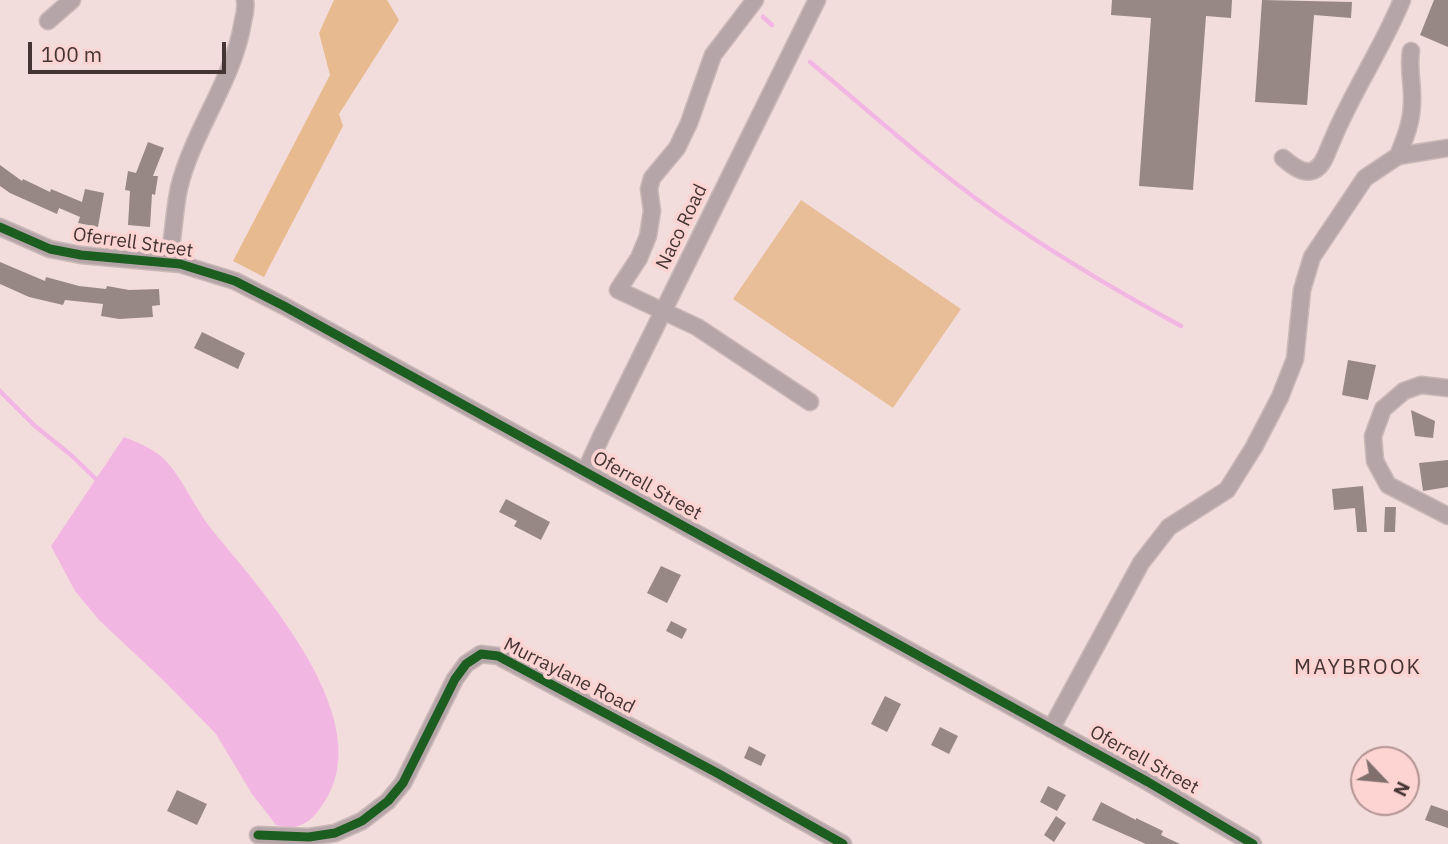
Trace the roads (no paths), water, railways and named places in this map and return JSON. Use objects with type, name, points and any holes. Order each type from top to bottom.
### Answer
[{"type":"street","points":[[48,21],[72,0]]},
{"type":"street","points":[[169,263],[180,187],[241,35],[245,0]]},
{"type":"street","points":[[755,0],[713,55],[689,123],[677,148],[653,178],[649,189],[652,211],[648,236],[639,258],[618,290],[697,327],[810,402]]},
{"type":"street","name":"Naco Road","points":[[585,472],[817,0]]},
{"type":"street","points":[[1283,158],[1307,172],[1311,172],[1324,160],[1353,95],[1402,0]]},
{"type":"street","points":[[1398,156],[1410,127],[1413,99],[1410,82],[1411,51]]},
{"type":"street","points":[[1051,729],[1141,563],[1169,527],[1227,490],[1254,447],[1280,397],[1295,359],[1302,290],[1312,257],[1365,178],[1398,156],[1448,148]]},
{"type":"street","name":"Oferrell Street","points":[[0,226],[50,250],[180,264],[235,281],[1148,782],[1254,844]]},
{"type":"street","points":[[1448,388],[1421,385],[1404,391],[1383,409],[1373,436],[1375,461],[1388,485],[1448,516]]},
{"type":"street","name":"Murraylane Road","points":[[258,835],[309,837],[335,833],[362,821],[388,801],[403,783],[455,679],[466,664],[481,654],[498,656],[719,774],[843,844]]},
{"type":"waterway","points":[[763,17],[772,25]]},
{"type":"waterway","points":[[810,62],[920,155],[989,208],[1083,270],[1181,326]]},
{"type":"waterway","points":[[0,391],[35,426],[98,481]]},
{"type":"district","name":"MAYBROOK","points":[[1358,668]]}]
